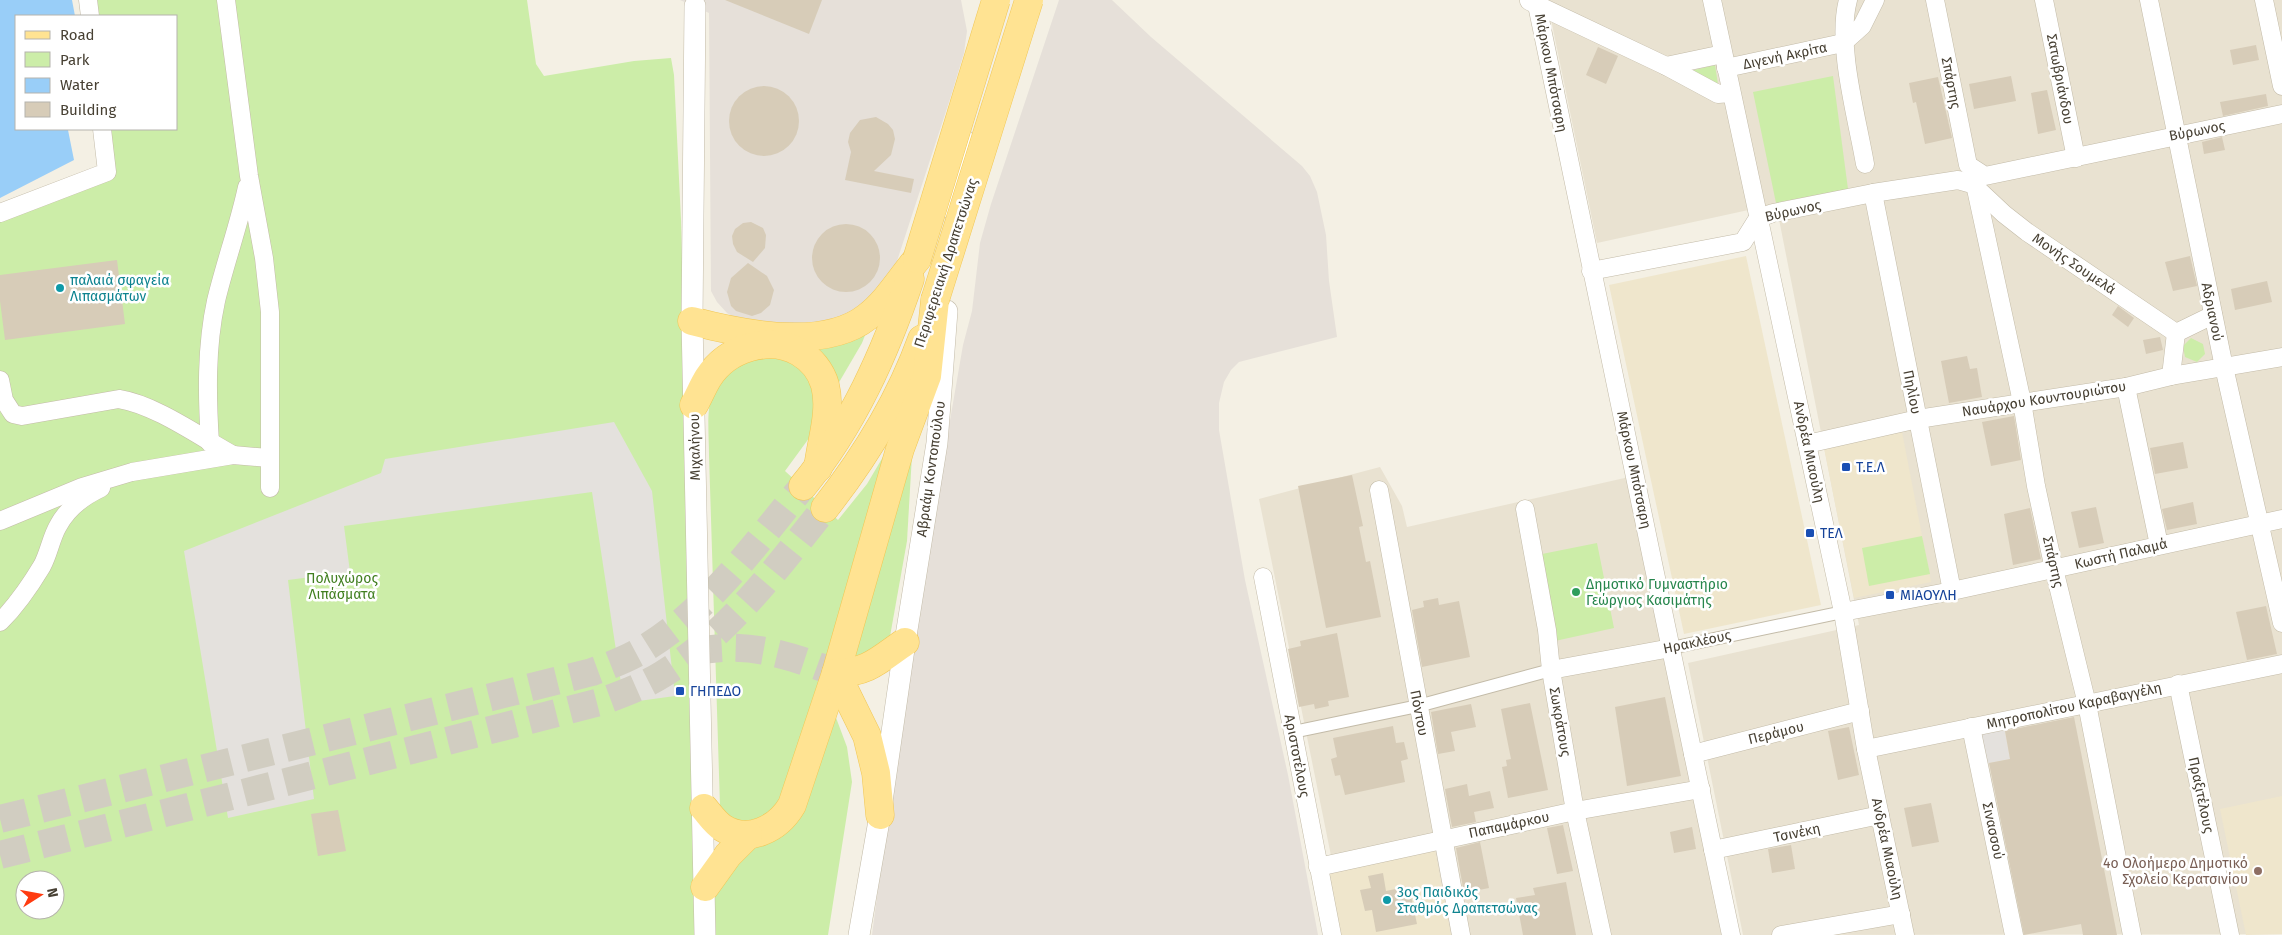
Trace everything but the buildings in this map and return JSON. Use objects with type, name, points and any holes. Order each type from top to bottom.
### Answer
[{"type":"main road","points":[[694,405],[709,376],[732,356],[754,346],[774,344],[790,347],[804,355],[818,369],[824,382],[828,399],[810,477],[851,415],[892,332],[996,0]]},
{"type":"main road","name":"Περιφερειακή Δραπετσώνας","points":[[825,508],[854,470],[878,431],[907,375],[935,300],[1029,0]]},
{"type":"main road","points":[[693,328],[782,338],[834,332],[851,327],[866,318],[881,304],[916,259]]},
{"type":"main road","points":[[705,887],[728,855],[748,835],[776,825],[792,805],[836,673],[900,449],[927,376],[935,300]]},
{"type":"main road","points":[[693,328],[714,349],[732,356]]},
{"type":"main road","points":[[836,673],[858,672],[905,642]]},
{"type":"main road","points":[[836,673],[867,736],[876,773],[880,815]]},
{"type":"main road","points":[[704,808],[720,827],[731,833],[748,835]]},
{"type":"street","points":[[88,0],[90,15]]},
{"type":"street","points":[[226,0],[249,176],[264,258],[270,312],[270,488]]},
{"type":"street","name":"Αβραάμ Κοντοπούλου","points":[[859,935],[880,815],[937,443],[955,203],[981,0]]},
{"type":"street","name":"Ανδρέα Μιαούλη","points":[[1712,0],[1843,612],[1866,749],[1905,935]]},
{"type":"street","name":"Διγενή Ακρίτα","points":[[1843,43],[1844,18],[1848,0]]},
{"type":"street","name":"Διγενή Ακρίτα","points":[[1666,66],[1725,61],[1843,43],[1862,26],[1875,0]]},
{"type":"street","name":"Σπάρτης","points":[[1935,0],[1968,166]]},
{"type":"street","name":"Σατωβριάνδου","points":[[2044,0],[2076,158]]},
{"type":"street","name":"Αδριανού","points":[[2149,0],[2224,367],[2282,623]]},
{"type":"street","points":[[2264,0],[2282,86]]},
{"type":"street","points":[[1533,2],[1666,66],[1718,94],[1731,93]]},
{"type":"street","name":"Μάρκου Μπότσαρη","points":[[1533,2],[1731,935]]},
{"type":"street","name":"Μιχαλήνου","points":[[695,6],[693,328],[706,935]]},
{"type":"street","points":[[1843,43],[1865,164]]},
{"type":"street","name":"Βύρωνος","points":[[1968,166],[1985,176],[2282,114]]},
{"type":"street","points":[[0,213],[107,172],[102,130]]},
{"type":"street","points":[[210,443],[208,403],[212,332],[216,301],[242,211],[249,176]]},
{"type":"street","name":"Βύρωνος","points":[[1591,271],[1743,242],[1758,218],[1773,213],[1872,193],[1958,180],[1972,184],[1976,189]]},
{"type":"street","name":"Σπάρτης","points":[[1976,189],[2022,402],[2036,486],[2087,704],[2132,935]]},
{"type":"street","name":"Μονής Σουμελά","points":[[1976,189],[2027,232],[2176,333]]},
{"type":"street","name":"Πηλίου","points":[[1872,193],[1952,591]]},
{"type":"street","points":[[2172,376],[2176,333],[2213,315]]},
{"type":"street","name":"Ναυάρχου Κουντουριώτου","points":[[1807,444],[1918,419],[2126,387],[2172,376],[2282,357]]},
{"type":"street","points":[[0,380],[4,400],[13,414],[22,416],[119,399],[141,404],[233,455]]},
{"type":"street","points":[[2126,387],[2159,545]]},
{"type":"street","points":[[0,521],[82,487],[140,471],[233,455],[269,458]]},
{"type":"street","points":[[0,622],[12,610],[42,565],[58,525],[72,507],[89,494],[140,471]]},
{"type":"street","name":"Πόντου","points":[[1379,490],[1418,706],[1445,839],[1461,935]]},
{"type":"street","name":"Σωκράτους","points":[[1525,508],[1547,630],[1551,670],[1575,811],[1602,935]]},
{"type":"street","name":"Κωστή Παλαμά","points":[[1843,612],[1952,591],[2282,519]]},
{"type":"street","name":"Αριστοτέλους","points":[[1263,577],[1332,935]]},
{"type":"street","name":"Ηρακλέους","points":[[1551,670],[1671,648],[1843,612]]},
{"type":"street","name":"Μητροπολίτου Καραβαγγέλη","points":[[1866,749],[2282,664]]},
{"type":"street","points":[[1293,732],[1418,706],[1551,670]]},
{"type":"street","name":"Πραξιτέλους","points":[[2178,684],[2230,935]]},
{"type":"street","name":"Περάμου","points":[[1693,754],[1860,711]]},
{"type":"street","name":"Σινασσού","points":[[1971,727],[2014,935]]},
{"type":"street","name":"Παπαμάρκου","points":[[1318,867],[1575,811],[1700,789]]},
{"type":"street","name":"Τσινέκη","points":[[1713,850],[1880,815]]},
{"type":"street","points":[[1781,935],[1901,914]]},
{"type":"shaded area","points":[[680,0],[961,0],[967,31],[964,53],[897,261],[883,289],[869,305],[826,323],[757,324],[739,321],[727,313],[717,302],[711,291],[709,13]]},
{"type":"shaded area","points":[[1059,0],[1112,0],[1151,37],[1302,166],[1310,176],[1317,192],[1326,235],[1329,281],[1337,337],[1239,362],[1231,370],[1224,382],[1219,403],[1219,430],[1245,580],[1288,775],[1318,935],[872,935],[884,843],[938,490],[963,345],[972,311],[980,243],[991,204]]},
{"type":"shaded area","points":[[1547,0],[2282,0],[2282,934],[1743,935],[1688,663],[1859,625],[1776,204],[1597,243]]},
{"type":"shaded area","points":[[1746,256],[1821,605],[1684,634],[1609,285]]},
{"type":"shaded area","points":[[614,422],[652,491],[675,696],[624,703],[592,492],[344,526],[350,572],[288,580],[314,799],[228,818],[184,551],[381,473],[385,459]]},
{"type":"shaded area","points":[[1902,432],[1931,582],[1854,598],[1824,448]]},
{"type":"shaded area","points":[[1380,467],[1402,506],[1407,527],[1629,477],[1723,935],[1347,935],[1259,499]]},
{"type":"shaded area","points":[[2003,722],[2010,759],[1984,764],[1977,727]]},
{"type":"shaded area","name":"4o Ολοήμερο Δημοτικό Σχολείο Κερατσινίου","points":[[2282,796],[2282,934],[2246,935],[2220,809]]},
{"type":"shaded area","points":[[1435,850],[1451,935],[1340,935],[1328,871]]},
{"type":"green space","name":"Πολυχώρος Λιπάσματα","points":[[85,0],[527,0],[536,64],[544,76],[634,61],[671,58],[674,75],[681,220],[698,935],[0,935],[0,218],[103,168],[99,130],[178,130],[178,15],[86,15]]},
{"type":"green space","points":[[1715,65],[1718,84],[1693,71],[1694,70]]},
{"type":"green space","points":[[1833,76],[1848,189],[1776,203],[1753,92]]},
{"type":"green space","points":[[871,320],[862,343],[831,396],[814,346]]},
{"type":"green space","points":[[2191,338],[2203,344],[2205,354],[2197,362],[2185,357],[2183,346]]},
{"type":"green space","points":[[764,355],[794,362],[814,381],[815,430],[785,471],[838,520],[867,484],[890,445],[792,786],[769,823],[732,822],[720,806],[708,418],[712,393],[724,373],[734,365]]},
{"type":"green space","points":[[912,455],[907,541],[889,642],[853,659]]},
{"type":"green space","points":[[1922,536],[1930,574],[1869,586],[1862,548]]},
{"type":"green space","name":"Δημοτικό Γυμναστήριο Γεώργιος Κασιμάτης","points":[[1597,543],[1614,628],[1555,641],[1537,555]]},
{"type":"green space","points":[[835,715],[847,747],[852,782],[828,935],[710,935],[715,880],[759,839]]},
{"type":"water","points":[[0,0],[72,0],[75,15],[15,15],[15,130],[68,130],[74,160],[0,198]]},
{"type":"tunnel","points":[[0,819],[592,672],[613,664],[647,647],[692,613],[731,573],[803,486]]},
{"type":"tunnel","points":[[0,855],[600,702],[633,690],[663,674],[687,658],[710,639],[751,598],[825,508]]},
{"type":"tunnel","points":[[694,652],[731,648],[766,651],[801,660],[836,673]]},
{"type":"place","name":"παλαιά σφαγεία Λιπασμάτων","points":[[60,288]]},
{"type":"place","name":"Τ.Ε.Λ","points":[[1846,467]]},
{"type":"place","name":"ΤΕΛ","points":[[1810,533]]},
{"type":"place","name":"Δημοτικό Γυμναστήριο Γεώργιος Κασιμάτης","points":[[1576,592]]},
{"type":"place","name":"ΜΙΑΟΥΛΗ","points":[[1890,595]]},
{"type":"place","name":"ΓΗΠΕΔΟ","points":[[680,691]]},
{"type":"place","name":"4o Ολοήμερο Δημοτικό Σχολείο Κερατσινίου","points":[[2258,871]]},
{"type":"place","name":"3ος Παιδικός Σταθμός Δραπετσώνας","points":[[1387,900]]}]
